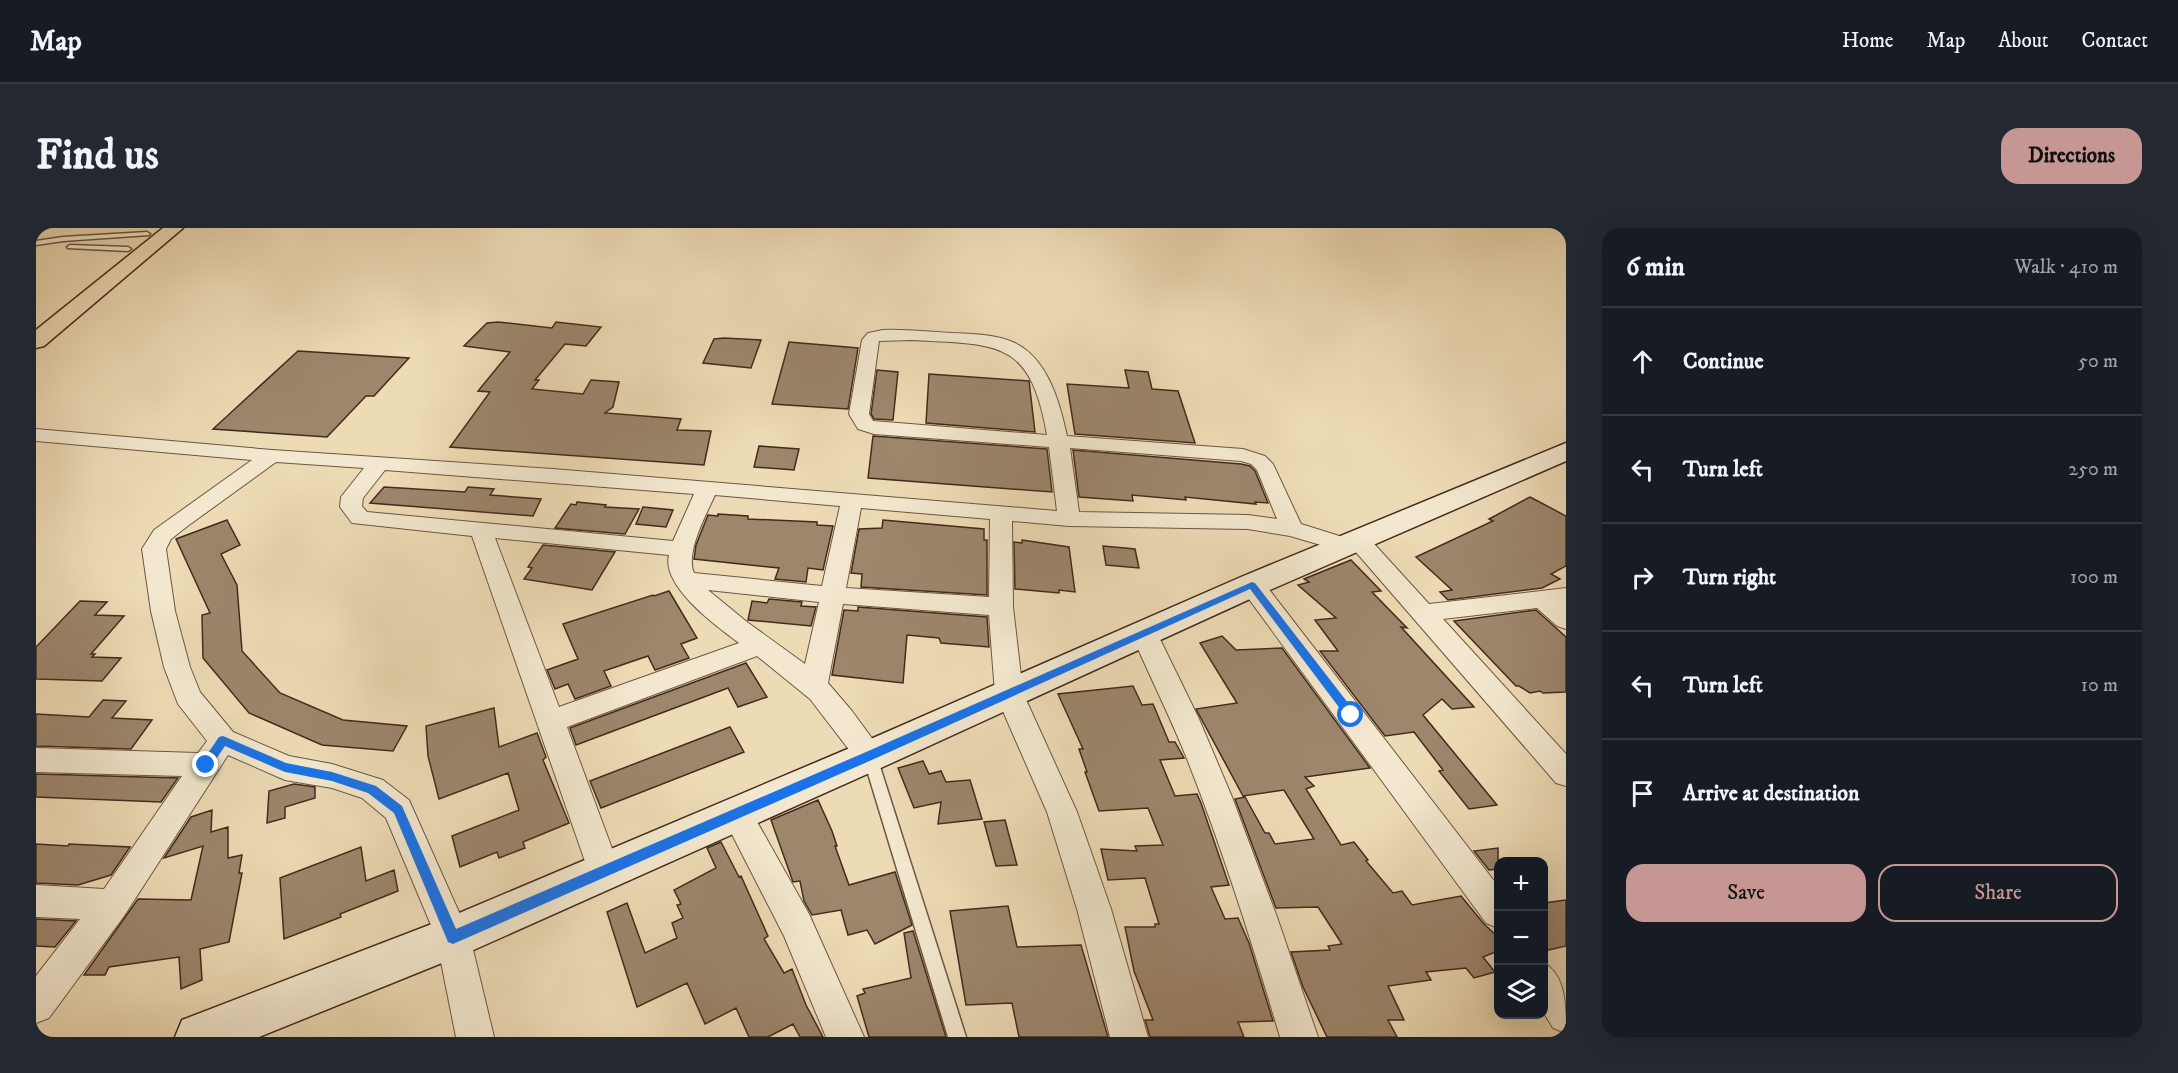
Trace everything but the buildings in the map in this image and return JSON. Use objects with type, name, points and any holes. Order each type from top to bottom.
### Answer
[{"type":"highway","points":[[36,340],[174,228]]},
{"type":"highway","points":[[36,322],[151,231]]},
{"type":"street","points":[[1070,519],[1057,441],[1050,404],[1042,382],[1028,362],[1011,348],[986,340],[882,335],[871,340],[859,414],[866,425],[874,428],[1057,441],[1243,455],[1258,460],[1266,468],[1292,529]]},
{"type":"street","points":[[36,435],[272,456],[553,475],[1070,519],[1248,522],[1292,529],[1353,544],[1423,613],[1566,774]]},
{"type":"street","points":[[199,1037],[453,937],[870,756],[1252,585],[1564,454]]},
{"type":"street","points":[[214,753],[177,667],[163,611],[154,549],[162,535],[181,520],[272,456]]},
{"type":"street","points":[[380,462],[352,497],[351,507],[360,518],[682,549]]},
{"type":"street","points":[[707,489],[678,564],[685,580],[718,614],[813,685],[870,756]]},
{"type":"street","points":[[813,685],[852,500]]},
{"type":"street","points":[[1001,512],[1001,607],[1009,693],[1062,812],[1094,909],[1129,1037]]},
{"type":"street","points":[[481,530],[604,870]]},
{"type":"street","points":[[685,580],[832,595],[1001,607]]},
{"type":"street","points":[[1252,585],[1497,911]]},
{"type":"street","points":[[1423,613],[1555,598],[1566,620]]},
{"type":"street","points":[[1144,633],[1184,718],[1215,796],[1269,945],[1299,1037]]},
{"type":"street","points":[[550,722],[760,645]]},
{"type":"street","points":[[36,1005],[112,905],[214,753]]},
{"type":"street","points":[[36,760],[214,753],[332,776],[372,789],[398,809],[453,937],[475,1037]]},
{"type":"street","points":[[736,813],[797,926],[845,1037]]},
{"type":"street","points":[[36,902],[112,905]]},
{"type":"street","points":[[1548,987],[1566,1015]]},
{"type":"lane","points":[[36,245],[49,240],[113,238],[151,231]]},
{"type":"lane","points":[[36,245],[128,249]]},
{"type":"lane","points":[[870,756],[957,1037]]},
{"type":"route","points":[[206,765],[223,740],[285,768],[332,776],[372,789],[398,809],[453,937],[870,756],[1252,585],[1351,715]]}]
